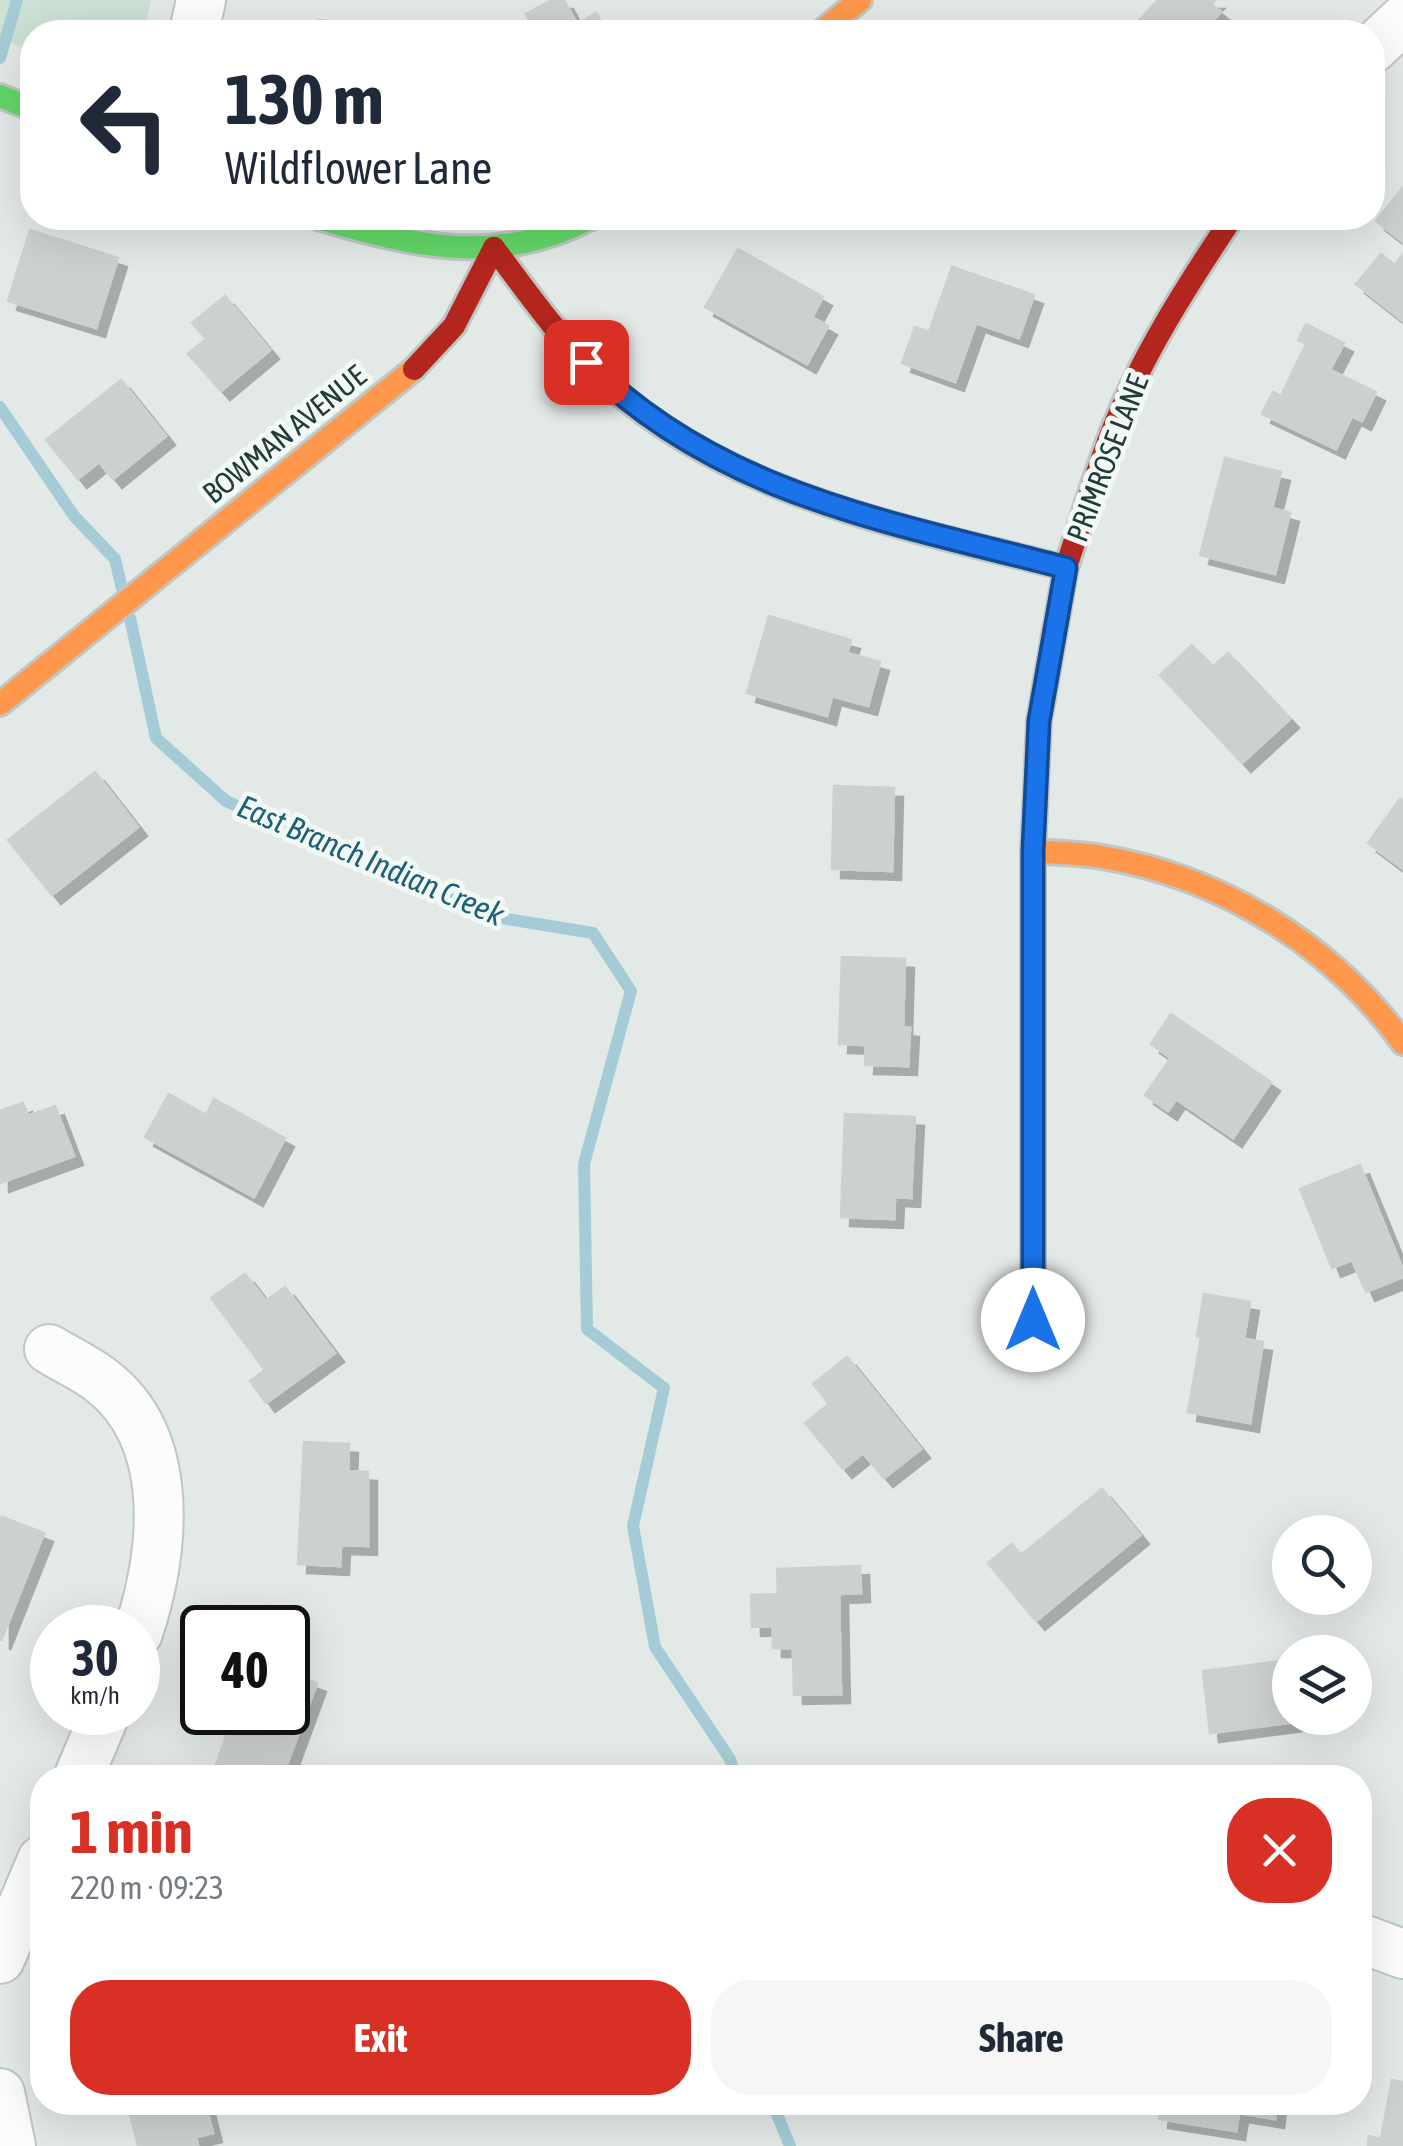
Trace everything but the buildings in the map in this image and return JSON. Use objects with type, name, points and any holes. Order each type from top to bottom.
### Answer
[{"type":"street","points":[[835,20],[860,0]]},
{"type":"street","points":[[1385,37],[1403,20]]},
{"type":"street","points":[[359,230],[414,242],[494,248],[542,240],[564,230]]},
{"type":"street","name":"PRIMROSE LANE","points":[[1033,1320],[1033,851],[1039,721],[1066,568],[1111,433],[1175,302],[1224,230]]},
{"type":"street","points":[[494,248],[560,335],[614,390],[701,451],[817,502],[1066,568]]},
{"type":"street","name":"BOWMAN AVENUE","points":[[0,704],[418,365],[454,326],[494,248]]},
{"type":"street","points":[[1033,851],[1105,858],[1175,876],[1253,909],[1332,962],[1392,1024],[1403,1043]]},
{"type":"street","points":[[49,1350],[103,1381],[138,1425],[150,1458],[159,1526],[146,1605]]},
{"type":"street","points":[[84,1765],[96,1735]]},
{"type":"street","points":[[2,1948],[30,1886]]},
{"type":"street","points":[[1372,1942],[1403,1954]]},
{"type":"street","points":[[0,2093],[12,2146]]},
{"type":"green space","points":[[0,0],[151,0],[147,20],[20,20],[20,46],[0,39]]},
{"type":"waterway","name":"East Branch Indian Creek","points":[[0,58],[17,0]]},
{"type":"waterway","name":"East Branch Indian Creek","points":[[0,407],[74,516],[115,559],[122,589]]},
{"type":"waterway","name":"East Branch Indian Creek","points":[[130,618],[156,738],[226,801],[489,916],[593,933],[631,991],[584,1164],[587,1329],[664,1388],[633,1526],[655,1647],[732,1765]]},
{"type":"waterway","name":"East Branch Indian Creek","points":[[777,2115],[790,2146]]},
{"type":"traffic: fast","points":[[0,96],[20,104]]},
{"type":"traffic: fast","points":[[362,230],[455,247],[522,243],[563,230]]},
{"type":"traffic: slow","points":[[836,20],[860,0]]},
{"type":"traffic: slow","points":[[0,704],[414,369]]},
{"type":"traffic: slow","points":[[1033,1320],[1033,851],[1039,721],[1066,567]]},
{"type":"traffic: slow","points":[[1033,851],[1093,856],[1146,867],[1231,899],[1308,946],[1343,975],[1403,1043]]},
{"type":"traffic: jam","points":[[1066,567],[1105,451],[1136,377],[1181,296],[1224,230]]},
{"type":"traffic: jam","points":[[494,248],[549,321],[595,372],[661,425],[713,456],[769,483],[827,504],[1066,568]]},
{"type":"traffic: jam","points":[[414,369],[454,326],[494,248]]},
{"type":"route","points":[[586,362],[656,423],[701,451],[766,481],[817,502],[1066,568],[1039,721],[1033,851],[1033,1320]]}]
